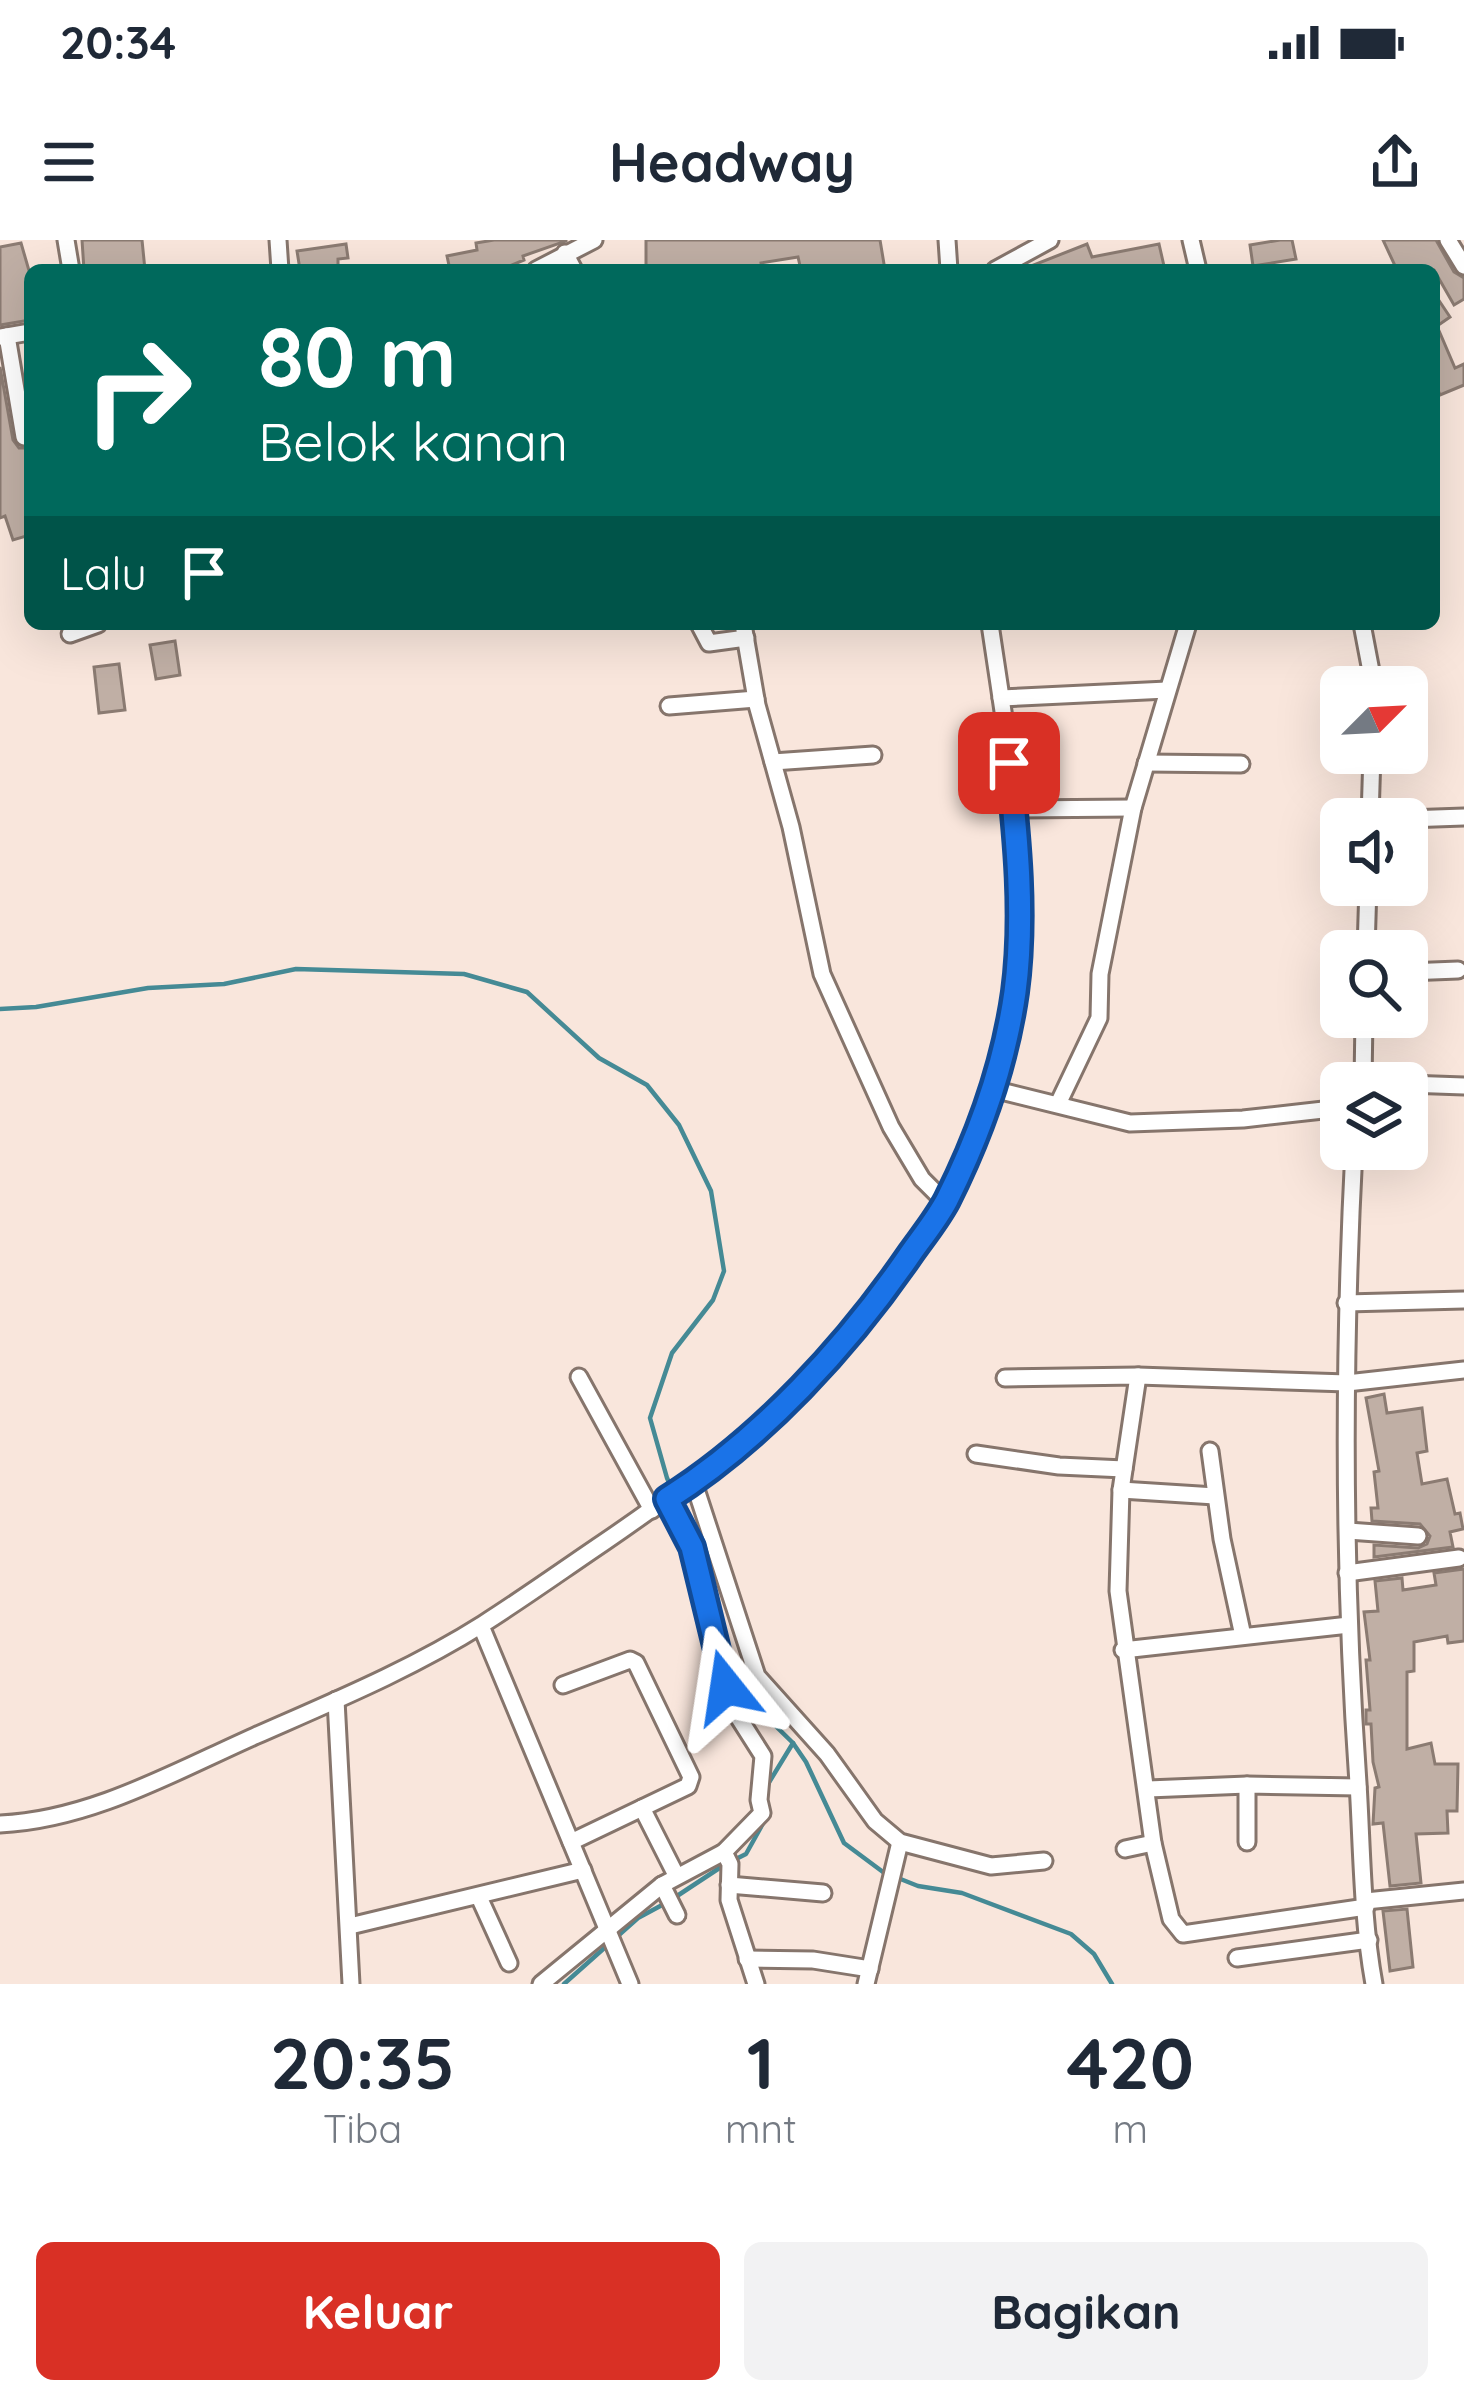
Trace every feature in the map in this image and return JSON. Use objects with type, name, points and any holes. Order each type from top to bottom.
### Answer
[{"type":"street","points":[[546,264],[594,240]]},
{"type":"street","points":[[1006,264],[1050,240]]},
{"type":"street","points":[[1448,240],[1464,266]]},
{"type":"street","points":[[565,253],[571,264]]},
{"type":"street","points":[[3,336],[24,436]]},
{"type":"street","points":[[70,634],[81,630]]},
{"type":"street","points":[[702,630],[709,643],[745,631],[756,699],[791,826],[822,974],[891,1126],[922,1179],[946,1203]]},
{"type":"street","points":[[0,1824],[66,1816],[336,1700],[481,1626],[652,1510],[762,1424],[832,1356],[882,1296],[946,1203],[992,1089],[1015,990],[1019,918],[1014,809],[991,630]]},
{"type":"street","points":[[1058,1104],[1099,1018],[1100,974],[1133,808],[1185,630]]},
{"type":"street","points":[[1363,630],[1370,666]]},
{"type":"street","points":[[1001,698],[1168,690]]},
{"type":"street","points":[[668,706],[756,699]]},
{"type":"street","points":[[773,762],[873,755]]},
{"type":"street","points":[[1146,763],[1240,764]]},
{"type":"street","points":[[1014,809],[1133,808]]},
{"type":"street","points":[[1428,818],[1464,817]]},
{"type":"street","points":[[1428,972],[1458,970]]},
{"type":"street","points":[[1428,1085],[1464,1086]]},
{"type":"street","points":[[992,1089],[1130,1123],[1320,1110]]},
{"type":"street","points":[[1353,1170],[1346,1303],[1347,1573],[1374,1984]]},
{"type":"street","points":[[1346,1303],[1464,1300]]},
{"type":"street","points":[[1005,1378],[1138,1376],[1348,1383],[1464,1370]]},
{"type":"street","points":[[1138,1376],[1121,1490],[1118,1591],[1153,1843],[1171,1919],[1183,1934],[1464,1891]]},
{"type":"street","points":[[578,1377],[652,1510]]},
{"type":"street","points":[[1210,1450],[1244,1636]]},
{"type":"street","points":[[976,1454],[1124,1469]]},
{"type":"street","points":[[1121,1490],[1215,1496]]},
{"type":"street","points":[[678,1491],[763,1688],[827,1754],[874,1821],[900,1842],[991,1867],[1044,1861]]},
{"type":"street","points":[[541,1984],[727,1857],[762,1813],[763,1756],[735,1712],[678,1491]]},
{"type":"street","points":[[1348,1531],[1418,1536]]},
{"type":"street","points":[[1347,1573],[1459,1558]]},
{"type":"street","points":[[1123,1650],[1349,1625]]},
{"type":"street","points":[[481,1626],[630,1984]]},
{"type":"street","points":[[563,1685],[630,1660],[640,1669],[692,1777],[688,1786],[571,1842]]},
{"type":"street","points":[[336,1700],[351,1984]]},
{"type":"street","points":[[1246,1785],[1247,1842]]},
{"type":"street","points":[[1148,1789],[1358,1787]]},
{"type":"street","points":[[642,1808],[670,1894]]},
{"type":"street","points":[[747,1959],[798,1959],[868,1976],[900,1842]]},
{"type":"street","points":[[1125,1849],[1153,1843]]},
{"type":"street","points":[[727,1857],[729,1900],[756,1984]]},
{"type":"street","points":[[350,1926],[583,1870]]},
{"type":"street","points":[[729,1885],[823,1893]]},
{"type":"street","points":[[479,1897],[508,1963]]},
{"type":"street","points":[[1238,1958],[1369,1940]]},
{"type":"building","points":[[82,240],[142,240],[144,264],[84,264]]},
{"type":"building","points":[[566,240],[523,256],[524,260],[514,264],[449,264],[447,256],[477,250],[476,243]]},
{"type":"building","points":[[646,240],[880,240],[884,264],[800,264],[798,257],[761,264],[646,264]]},
{"type":"building","points":[[1292,240],[1296,259],[1253,264],[1250,245]]},
{"type":"building","points":[[1383,240],[1436,240],[1454,272],[1464,278],[1464,299],[1454,305],[1440,280],[1440,264],[1394,264]]},
{"type":"building","points":[[21,243],[27,264],[24,321],[0,325],[0,247]]},
{"type":"building","points":[[346,244],[348,258],[338,259],[338,264],[299,264],[297,251]]},
{"type":"building","points":[[1087,244],[1092,257],[1159,244],[1164,264],[1036,264]]},
{"type":"building","points":[[1440,302],[1450,317],[1440,324]]},
{"type":"building","points":[[1440,333],[1455,368],[1464,364],[1464,385],[1440,395]]},
{"type":"building","points":[[0,367],[13,440],[24,448],[24,537],[13,540],[5,516],[0,518]]},
{"type":"building","points":[[175,641],[180,675],[156,679],[150,645]]},
{"type":"building","points":[[119,664],[125,710],[99,713],[94,667]]},
{"type":"building","points":[[1384,1394],[1387,1413],[1422,1408],[1427,1451],[1417,1453],[1422,1484],[1447,1479],[1463,1529],[1450,1532],[1453,1547],[1374,1557],[1374,1545],[1418,1548],[1430,1536],[1420,1524],[1372,1521],[1371,1508],[1378,1508],[1374,1472],[1379,1471],[1366,1398]]},
{"type":"building","points":[[1464,1569],[1464,1641],[1448,1643],[1447,1636],[1414,1642],[1414,1671],[1407,1672],[1407,1749],[1431,1743],[1435,1764],[1458,1764],[1457,1811],[1447,1811],[1448,1833],[1416,1834],[1421,1883],[1390,1886],[1383,1823],[1373,1824],[1375,1788],[1379,1787],[1371,1724],[1366,1724],[1366,1710],[1370,1710],[1366,1660],[1370,1660],[1364,1612],[1378,1611],[1375,1581],[1402,1578],[1403,1590],[1436,1585],[1434,1573]]},
{"type":"building","points":[[1407,1909],[1413,1967],[1390,1971],[1383,1911]]},
{"type":"waterway","points":[[0,1009],[148,988],[224,984],[296,969],[464,974],[527,992],[599,1058],[647,1085],[679,1125],[711,1191],[724,1271],[713,1300],[672,1353],[650,1418],[667,1478],[690,1528]]},
{"type":"waterway","points":[[727,1654],[742,1693],[806,1762],[844,1843],[883,1872],[918,1886],[962,1893],[1071,1934],[1094,1954],[1112,1984]]},
{"type":"waterway","points":[[765,1789],[793,1743]]},
{"type":"waterway","points":[[734,1860],[746,1854],[766,1818]]},
{"type":"waterway","points":[[674,1898],[724,1865]]},
{"type":"waterway","points":[[564,1984],[638,1918],[664,1904]]},
{"type":"route","points":[[726,1687],[692,1547],[667,1499],[762,1424],[832,1356],[882,1296],[946,1203],[992,1089],[1015,990],[1019,918],[1009,763]]}]
